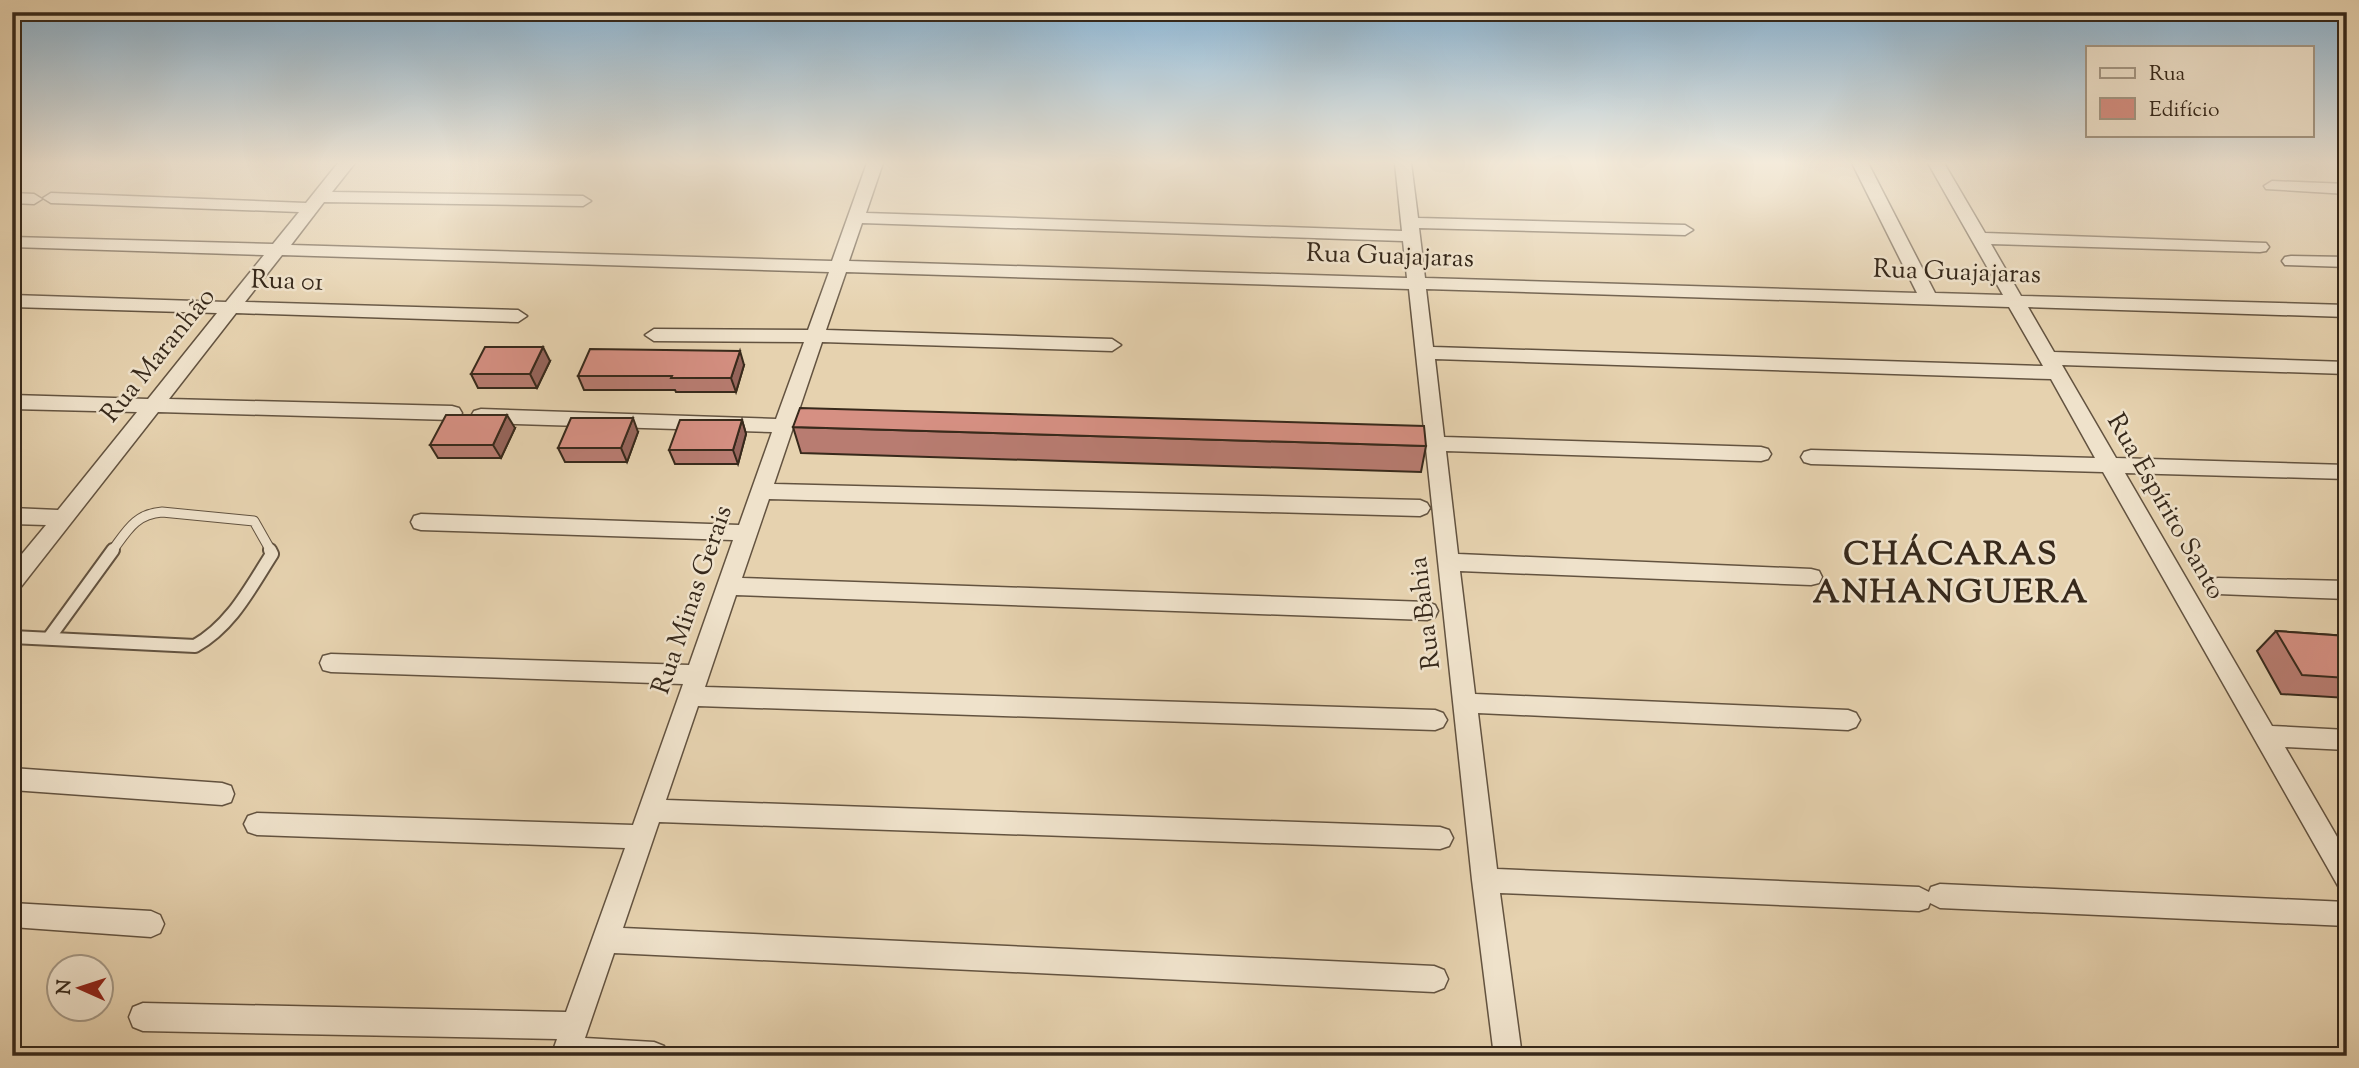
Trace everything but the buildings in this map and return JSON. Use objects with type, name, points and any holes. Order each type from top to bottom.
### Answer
[{"type":"street","name":"Rua Maranhão","points":[[12,582],[307,213]]},
{"type":"street","name":"Rua Minas Gerais","points":[[569,1044],[761,491],[795,415],[815,336],[858,213]]},
{"type":"street","name":"Rua Bahia","points":[[1409,213],[1485,880],[1508,1056]]},
{"type":"street","points":[[1885,213],[1929,299]]},
{"type":"street","name":"Rua Espírito Santo","points":[[1964,213],[2347,878]]},
{"type":"street","points":[[856,218],[1411,229],[1685,230]]},
{"type":"street","points":[[1978,239],[2260,247]]},
{"type":"street","name":"Rua Guajajaras","points":[[12,242],[2347,311]]},
{"type":"street","points":[[2291,261],[2347,262]]},
{"type":"street","name":"Rua 01","points":[[12,301],[517,316]]},
{"type":"street","points":[[654,335],[815,336],[1112,345]]},
{"type":"street","points":[[1426,353],[2347,368]]},
{"type":"street","points":[[12,402],[151,408],[452,413]]},
{"type":"street","points":[[481,416],[795,415]]},
{"type":"street","points":[[1436,444],[1761,454]]},
{"type":"street","points":[[1811,457],[2347,472]]},
{"type":"street","points":[[761,491],[1420,508]]},
{"type":"street","points":[[12,516],[63,518]]},
{"type":"street","points":[[421,522],[746,533]]},
{"type":"street","points":[[1448,562],[1811,577]]},
{"type":"street","points":[[728,586],[1427,611]]},
{"type":"street","points":[[2218,586],[2347,590]]},
{"type":"street","points":[[331,663],[693,685],[1435,720]]},
{"type":"street","points":[[1466,703],[1848,720]]},
{"type":"street","points":[[2265,736],[2347,740]]},
{"type":"street","points":[[12,779],[222,794]]},
{"type":"street","points":[[650,811],[1440,838]]},
{"type":"street","points":[[257,824],[641,837]]},
{"type":"street","points":[[1485,880],[2347,914]]},
{"type":"street","points":[[12,915],[151,924]]},
{"type":"street","points":[[605,940],[1434,979]]},
{"type":"street","points":[[143,1017],[569,1044],[654,1056]]},
{"type":"lane","points":[[12,637],[195,646],[211,639],[223,626],[272,554],[254,522],[162,512],[148,513],[135,519],[49,638]]},
{"type":"district","name":"CHÁCARAS ANHANGUERA","points":[[1951,575]]}]
